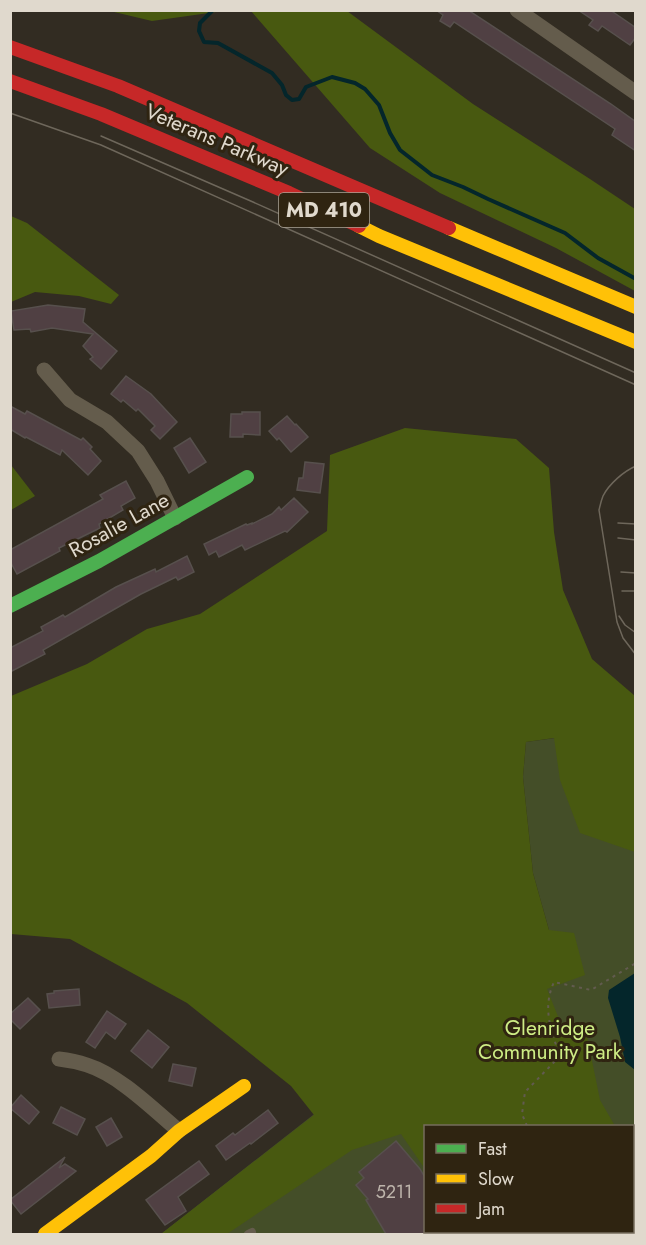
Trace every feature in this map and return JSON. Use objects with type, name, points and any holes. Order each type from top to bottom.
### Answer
[{"type":"main road","name":"Veterans Parkway","points":[[10,47],[118,86],[636,307]]},
{"type":"main road","name":"Veterans Parkway","points":[[10,81],[101,114],[289,193],[379,236],[636,342]]},
{"type":"main road","name":"Rosalie Lane","points":[[10,606],[99,561],[247,477]]},
{"type":"main road","points":[[45,1234],[151,1156],[178,1131],[244,1086]]},
{"type":"street","points":[[517,10],[636,93]]},
{"type":"street","points":[[44,370],[70,400],[108,422],[138,451],[158,481],[175,518]]},
{"type":"street","points":[[59,1059],[88,1065],[107,1074],[131,1090],[178,1131]]},
{"type":"path","points":[[527,1125],[522,1114],[525,1092],[560,1056],[549,1024],[549,993],[554,982],[591,990],[636,963]]},
{"type":"green space","points":[[110,11],[223,11],[152,21]]},
{"type":"green space","points":[[251,11],[347,11],[473,104],[635,209],[635,291],[556,248],[440,193],[370,148]]},
{"type":"green space","points":[[11,216],[27,223],[119,295],[111,304],[79,296],[35,292],[11,302]]},
{"type":"green space","points":[[405,428],[516,439],[549,468],[554,532],[563,590],[592,659],[635,696],[635,852],[580,833],[560,780],[554,738],[526,742],[523,777],[533,873],[549,930],[574,933],[585,975],[547,989],[561,1024],[585,1026],[600,1100],[614,1125],[424,1125],[424,1168],[401,1134],[352,1150],[227,1234],[161,1234],[314,1115],[291,1086],[187,1003],[70,939],[11,934],[11,696],[87,664],[147,629],[200,614],[327,531],[330,455]]},
{"type":"green space","points":[[11,465],[35,496],[10,510]]},
{"type":"green space","name":"Glenridge Community Park","points":[[635,734],[635,1234],[161,1234],[549,930],[533,873],[523,777],[526,742],[555,738]]},
{"type":"green space","points":[[634,1153],[636,1156],[635,1234],[470,1234],[634,1233]]},
{"type":"water","points":[[635,973],[635,1070],[625,1062],[608,998],[609,990]]},
{"type":"building","points":[[436,10],[468,10],[611,104],[636,122],[636,151],[612,135],[615,129],[454,22],[450,27],[440,21],[443,15]]},
{"type":"building","points":[[578,10],[610,10],[636,28],[636,37],[630,45],[602,26],[598,31],[589,25],[593,20]]},
{"type":"building","points":[[48,305],[85,309],[83,322],[117,351],[101,369],[90,359],[93,357],[83,346],[93,334],[52,328],[31,332],[30,329],[14,330],[11,311]]},
{"type":"building","points":[[126,376],[151,394],[177,422],[160,439],[151,430],[155,426],[138,409],[136,411],[111,394]]},
{"type":"building","points":[[10,406],[25,414],[27,411],[81,440],[83,438],[101,461],[88,475],[62,450],[60,455],[10,429]]},
{"type":"building","points":[[242,412],[260,412],[260,435],[243,434],[243,437],[230,437],[231,414],[242,414]]},
{"type":"building","points":[[287,416],[308,437],[291,452],[279,438],[277,440],[269,431]]},
{"type":"building","points":[[190,438],[206,462],[189,473],[174,448]]},
{"type":"building","points":[[305,462],[324,464],[320,493],[297,490],[299,478],[303,478]]},
{"type":"building","points":[[126,481],[135,498],[121,506],[123,510],[99,524],[100,528],[59,548],[60,551],[17,574],[10,561],[10,550],[103,499],[100,495]]},
{"type":"building","points":[[294,498],[308,512],[287,532],[245,550],[242,545],[219,557],[216,551],[209,555],[204,544],[246,524],[252,524],[272,514],[279,507],[281,510]]},
{"type":"building","points":[[187,556],[194,572],[178,580],[176,577],[141,594],[43,650],[45,654],[10,672],[10,648],[43,631],[41,627],[63,615],[65,617],[116,587],[155,569],[156,572]]},
{"type":"building","points":[[79,989],[80,1005],[49,1008],[47,994],[54,993],[54,991]]},
{"type":"building","points":[[28,998],[40,1010],[20,1029],[10,1019],[10,1014]]},
{"type":"building","points":[[107,1011],[126,1024],[115,1039],[106,1032],[95,1048],[86,1042]]},
{"type":"building","points":[[148,1030],[169,1047],[152,1068],[131,1051]]},
{"type":"building","points":[[173,1064],[196,1068],[192,1086],[169,1081]]},
{"type":"building","points":[[21,1095],[39,1112],[29,1124],[10,1108]]},
{"type":"building","points":[[61,1107],[85,1119],[77,1135],[53,1123]]},
{"type":"building","points":[[268,1110],[278,1123],[226,1160],[216,1146]]},
{"type":"building","points":[[111,1118],[122,1137],[107,1146],[96,1127]]},
{"type":"building","points":[[396,1141],[424,1176],[424,1233],[426,1234],[386,1234],[366,1200],[368,1199],[356,1185],[364,1178],[359,1172]]},
{"type":"building","points":[[65,1157],[59,1168],[65,1164],[76,1171],[21,1214],[10,1200]]},
{"type":"building","points":[[199,1161],[209,1174],[178,1197],[186,1211],[165,1225],[146,1200]]},
{"type":"waterway","points":[[213,10],[200,23],[199,31],[204,42],[218,43],[272,73],[282,85],[286,95],[292,100],[299,99],[306,87],[332,77],[355,83],[365,89],[379,105],[390,133],[400,150],[432,175],[565,233],[598,258],[636,279]]},
{"type":"tram line","points":[[10,113],[101,145],[636,385]]},
{"type":"tram line","points":[[101,136],[636,373]]},
{"type":"tram line","points":[[636,466],[609,487],[603,496],[599,510],[617,622],[623,638],[636,655]]},
{"type":"tram line","points":[[618,523],[636,524]]},
{"type":"tram line","points":[[618,538],[636,540]]},
{"type":"tram line","points":[[621,572],[636,573]]},
{"type":"tram line","points":[[622,591],[636,591]]},
{"type":"tram line","points":[[619,616],[625,625],[636,633]]},
{"type":"traffic: fast","points":[[10,606],[99,561],[247,477]]},
{"type":"traffic: slow","points":[[359,226],[636,342]]},
{"type":"traffic: slow","points":[[449,228],[636,307]]},
{"type":"traffic: slow","points":[[45,1234],[151,1156],[179,1131],[244,1086]]},
{"type":"traffic: jam","points":[[10,47],[118,86],[449,228]]},
{"type":"traffic: jam","points":[[10,81],[101,114],[289,193],[359,226]]}]
